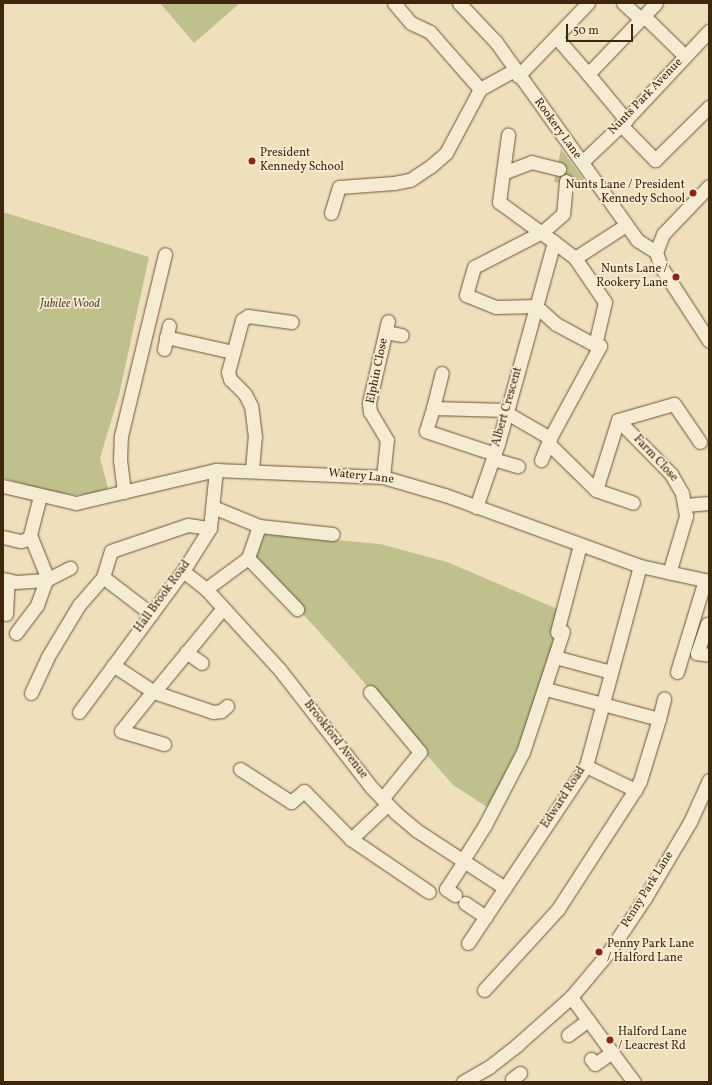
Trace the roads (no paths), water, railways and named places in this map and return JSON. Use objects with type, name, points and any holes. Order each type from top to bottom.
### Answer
[{"type":"street","points":[[394,3],[411,23],[434,36],[480,89]]},
{"type":"street","name":"Rookery Lane","points":[[459,3],[496,42],[516,73],[582,162],[626,225],[644,246],[656,252]]},
{"type":"street","points":[[331,214],[339,187],[394,183],[410,180],[431,166],[446,153],[480,89],[516,73],[556,37],[588,3]]},
{"type":"street","points":[[623,3],[685,56]]},
{"type":"street","points":[[588,74],[656,3]]},
{"type":"street","name":"Nunts Park Avenue","points":[[582,162],[623,122],[709,31]]},
{"type":"street","points":[[556,37],[588,74],[623,122],[655,160],[709,107]]},
{"type":"street","points":[[508,135],[499,202],[542,232],[575,258],[605,302],[595,345]]},
{"type":"street","points":[[503,173],[532,162],[559,169]]},
{"type":"street","points":[[541,460],[549,440],[600,346],[595,345],[556,324],[536,306],[496,307],[466,295],[474,267],[542,232],[565,210],[566,182]]},
{"type":"street","points":[[709,186],[663,234],[656,252],[661,267],[709,341]]},
{"type":"street","points":[[575,258],[626,225]]},
{"type":"street","name":"Albert Crescent","points":[[476,507],[494,457],[554,242]]},
{"type":"street","points":[[124,492],[120,461],[121,436],[165,254]]},
{"type":"street","points":[[252,470],[255,437],[253,419],[246,394],[228,375],[233,352],[242,320],[245,316],[292,322]]},
{"type":"street","name":"Elphin Close","points":[[383,477],[387,440],[370,412],[369,403],[387,327],[402,335]]},
{"type":"street","points":[[167,337],[233,352]]},
{"type":"street","points":[[442,373],[426,431],[518,466]]},
{"type":"street","points":[[596,490],[618,420],[674,404],[700,442]]},
{"type":"street","points":[[433,408],[507,411],[549,440],[596,490],[633,503]]},
{"type":"street","name":"Farm Close","points":[[618,420],[675,478],[685,505],[685,520],[670,573]]},
{"type":"street","name":"Watery Lane","points":[[3,486],[40,496],[76,503],[216,470],[252,470],[383,477],[476,507],[640,566],[707,580]]},
{"type":"street","name":"Hall Brook Road","points":[[79,712],[183,571],[210,528],[216,470]]},
{"type":"street","points":[[16,633],[37,605],[46,580],[45,572],[31,538],[40,496]]},
{"type":"street","points":[[685,505],[709,503]]},
{"type":"street","points":[[213,507],[259,526],[333,534]]},
{"type":"street","points":[[31,693],[47,658],[79,606],[103,577],[106,560],[110,551],[117,547],[188,525],[210,528]]},
{"type":"street","points":[[206,589],[248,558],[259,526]]},
{"type":"street","points":[[3,537],[21,542],[31,538]]},
{"type":"street","points":[[455,895],[446,890],[485,825],[523,752],[546,689],[555,657],[580,545]]},
{"type":"street","points":[[248,558],[297,609]]},
{"type":"street","name":"Edward Road","points":[[468,943],[586,766],[640,566]]},
{"type":"street","points":[[6,614],[6,580],[46,580],[70,568]]},
{"type":"street","name":"Brookford Avenue","points":[[183,571],[206,589],[280,670],[384,802],[416,830],[505,888]]},
{"type":"street","points":[[103,577],[151,614]]},
{"type":"street","points":[[677,672],[707,580]]},
{"type":"street","points":[[164,744],[122,731],[223,608]]},
{"type":"street","points":[[707,624],[697,653],[709,655]]},
{"type":"street","points":[[186,652],[202,663]]},
{"type":"street","points":[[555,657],[611,672]]},
{"type":"street","points":[[113,665],[154,691],[213,712],[221,711],[227,706]]},
{"type":"street","points":[[546,689],[659,719]]},
{"type":"street","points":[[351,839],[384,802],[420,752],[370,692]]},
{"type":"street","points":[[484,990],[558,909],[635,790],[640,781],[664,699]]},
{"type":"street","points":[[586,766],[635,790]]},
{"type":"street","points":[[240,769],[291,802],[304,791],[351,839],[430,892]]},
{"type":"street","name":"Penny Park Lane","points":[[463,1082],[508,1053],[571,997],[608,953],[645,898],[690,822],[709,780]]},
{"type":"street","points":[[465,904],[486,917]]},
{"type":"street","points":[[571,997],[634,1082]]},
{"type":"street","points":[[568,1035],[588,1020]]},
{"type":"street","points":[[591,1059],[595,1064],[612,1052]]},
{"type":"place","name":"President Kennedy School","points":[[252,161]]},
{"type":"place","name":"Nunts Lane / President Kennedy School","points":[[693,193]]},
{"type":"place","name":"Nunts Lane / Rookery Lane","points":[[676,277]]},
{"type":"place","name":"Penny Park Lane / Halford Lane","points":[[599,952]]},
{"type":"place","name":"Halford Lane / Leacrest Rd","points":[[610,1040]]},
{"type":"park label","name":"Jubilee Wood","points":[[70,305]]}]
